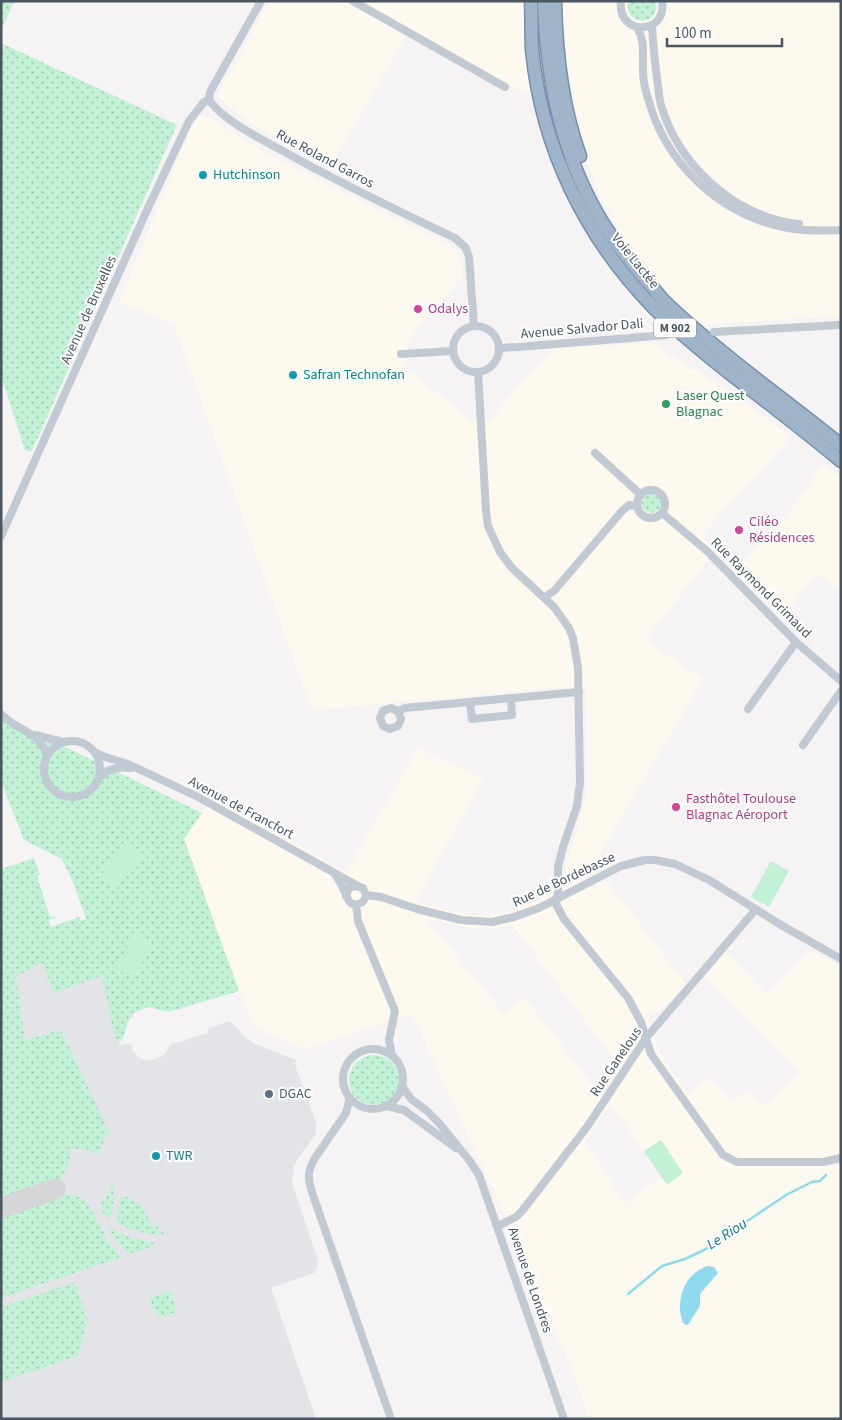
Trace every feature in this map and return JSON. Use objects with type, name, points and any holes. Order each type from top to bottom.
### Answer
[{"type":"highway","points":[[524,1],[526,16],[532,20]]},
{"type":"highway","name":"Voie Lactée","points":[[531,1],[532,49],[544,120],[555,155],[572,195],[592,230],[616,265],[654,308],[687,338],[841,461]]},
{"type":"highway","name":"Voie Lactée","points":[[544,1],[549,68],[556,105],[577,170],[588,195],[610,234],[635,267],[664,300],[695,329],[841,444]]},
{"type":"highway","points":[[555,1],[558,55],[569,120],[588,177],[600,205],[613,228],[610,234]]},
{"type":"street","points":[[209,100],[210,92],[261,1]]},
{"type":"street","points":[[353,1],[505,87]]},
{"type":"street","points":[[621,1],[621,12],[627,22],[642,28],[656,22],[661,14],[662,1]]},
{"type":"street","points":[[652,25],[653,56],[660,104],[678,144],[690,162],[712,185]]},
{"type":"street","points":[[637,27],[643,39],[643,71],[651,109],[664,139],[691,178],[725,204],[764,222],[808,231],[841,230]]},
{"type":"street","name":"Rue Roland Garros","points":[[209,100],[220,112],[255,136],[328,177],[456,238],[466,248],[469,257],[474,326]]},
{"type":"street","name":"Avenue de Bruxelles","points":[[1,536],[189,121],[204,102],[209,100]]},
{"type":"street","points":[[664,139],[667,138],[678,144]]},
{"type":"street","points":[[691,178],[696,174],[745,208],[774,219],[812,226],[841,225]]},
{"type":"street","points":[[714,332],[841,325]]},
{"type":"street","points":[[474,326],[483,327],[491,332],[497,339],[499,348],[498,357],[493,364],[486,370],[478,372],[469,371],[461,366],[455,360],[453,351],[458,334],[474,326]]},
{"type":"street","name":"Avenue Salvador Dali","points":[[499,348],[667,335]]},
{"type":"street","points":[[401,354],[453,351]]},
{"type":"street","points":[[478,372],[488,526],[500,552],[512,568],[545,597],[571,632],[578,668],[581,764],[579,794],[558,866],[556,904],[564,918],[628,998],[641,1022],[651,1054],[723,1154],[738,1162],[830,1161],[841,1163]]},
{"type":"street","points":[[595,453],[640,494]]},
{"type":"street","points":[[647,490],[655,490],[662,494],[665,508],[662,514],[655,518],[647,518],[640,513],[636,506],[640,494],[647,490]]},
{"type":"street","points":[[545,597],[554,590],[622,511],[629,505],[636,506]]},
{"type":"street","name":"Rue Raymond Grimaud","points":[[662,514],[708,551],[796,642],[841,681]]},
{"type":"street","points":[[748,710],[796,642]]},
{"type":"street","points":[[803,745],[841,691]]},
{"type":"street","points":[[398,711],[405,708],[579,692]]},
{"type":"street","points":[[470,702],[472,719],[512,715],[511,698]]},
{"type":"street","points":[[1,714],[39,741],[47,756]]},
{"type":"street","points":[[30,734],[63,742],[72,741],[86,744],[95,752],[128,764],[136,769]]},
{"type":"street","points":[[63,742],[51,750],[44,763],[46,780],[51,788],[62,795],[70,797],[87,793],[105,772],[112,769],[121,767],[136,769]]},
{"type":"street","points":[[95,752],[99,760],[99,778]]},
{"type":"street","name":"Avenue de Francfort","points":[[136,769],[231,815],[358,886]]},
{"type":"street","name":"Rue de Bordebasse","points":[[366,895],[381,896],[417,909],[461,920],[492,922],[514,918],[539,908],[621,866],[645,860],[655,860],[675,864],[715,883],[781,925],[841,959]]},
{"type":"street","points":[[333,872],[339,880],[346,896],[351,904],[356,905],[363,902],[366,895],[364,890],[358,886],[349,888],[346,896]]},
{"type":"street","points":[[356,905],[358,921],[395,1011],[389,1040],[392,1056]]},
{"type":"street","name":"Rue Ganelous","points":[[498,1226],[516,1218],[587,1127],[646,1038],[756,909]]},
{"type":"street","points":[[375,1049],[389,1040]]},
{"type":"street","points":[[375,1049],[384,1051],[392,1056],[402,1072],[403,1081],[397,1097],[391,1103],[375,1109],[366,1108],[350,1098],[344,1085],[343,1076],[350,1060],[366,1050],[375,1049]]},
{"type":"street","name":"Avenue de Londres","points":[[402,1086],[411,1099],[439,1123],[470,1160],[479,1175],[564,1419]]},
{"type":"street","points":[[350,1098],[346,1113],[310,1166],[308,1175],[312,1193],[391,1419]]},
{"type":"street","name":"Avenue de Londres","points":[[386,1106],[404,1110],[463,1153]]},
{"type":"street","points":[[830,1161],[841,1158]]},
{"type":"shaded area","points":[[270,1],[841,1],[841,316],[699,325],[674,302],[654,279],[621,233],[598,192],[584,154],[573,111],[508,85],[410,29],[330,168],[252,124],[217,96]]},
{"type":"shaded area","points":[[199,117],[209,117],[260,149],[447,243],[459,252],[463,276],[408,341],[404,365],[471,421],[490,419],[552,349],[651,343],[720,385],[791,437],[701,536],[715,550],[646,640],[703,679],[587,876],[593,887],[606,880],[686,984],[659,1012],[648,1014],[655,1041],[666,1063],[688,1095],[708,1078],[733,1102],[747,1090],[763,1106],[800,1071],[705,976],[726,952],[767,995],[811,951],[841,967],[841,1419],[589,1419],[573,1372],[503,1212],[412,1014],[305,1049],[258,1030],[252,1023],[184,839],[212,798],[346,872],[418,748],[483,780],[415,902],[469,915],[489,916],[514,911],[536,902],[569,883],[565,879],[567,861],[586,794],[587,724],[585,687],[567,687],[314,710],[305,692],[176,331],[176,324],[119,302],[190,130]],"holes":[[[426,918],[470,928],[501,928],[512,925],[620,1067],[602,1097],[525,998],[504,1014]],[[610,1103],[662,1177],[625,1203],[585,1141]]]},
{"type":"shaded area","points":[[825,464],[841,478],[841,589],[817,574],[782,617],[735,570],[801,498],[799,496]]},
{"type":"shaded area","points":[[1,869],[49,958],[105,975],[135,1015],[127,1021],[120,1037],[119,1045],[131,1044],[138,1057],[152,1060],[164,1055],[170,1045],[207,1033],[209,1028],[230,1021],[247,1039],[255,1044],[296,1060],[295,1065],[316,1123],[316,1129],[315,1135],[294,1165],[292,1183],[318,1261],[314,1273],[271,1288],[316,1419],[1,1419]]},
{"type":"green space","points":[[1,1],[14,1],[1,31]]},
{"type":"green space","points":[[628,1],[656,1],[656,10],[648,20],[636,20],[628,10]]},
{"type":"green space","points":[[1,43],[177,125],[32,451],[29,452],[25,450],[1,376]]},
{"type":"green space","points":[[651,493],[658,496],[661,503],[658,510],[651,513],[644,510],[641,503],[644,496]]},
{"type":"green space","points":[[1,716],[202,813],[184,839],[239,991],[169,1012],[148,1007],[131,1014],[122,1041],[115,1039],[102,976],[53,993],[43,963],[16,976],[25,1040],[61,1030],[108,1130],[98,1155],[91,1151],[71,1148],[66,1171],[56,1182],[1,1201],[1,869],[34,858],[40,875],[37,876],[50,917],[55,916],[56,918],[49,920],[51,927],[79,917],[81,921],[86,919],[73,882],[62,859],[24,840],[1,781]]},
{"type":"green space","points":[[124,843],[141,855],[116,889],[99,877]]},
{"type":"green space","points":[[771,861],[789,871],[769,907],[751,897]]},
{"type":"green space","points":[[138,933],[154,945],[131,978],[114,966]]},
{"type":"green space","points":[[374,1055],[383,1057],[394,1066],[399,1080],[397,1089],[388,1100],[374,1105],[365,1103],[354,1094],[349,1080],[351,1071],[360,1060]]},
{"type":"green space","points":[[661,1140],[683,1173],[667,1185],[644,1151]]},
{"type":"green space","points":[[112,1180],[113,1209],[111,1219],[103,1214],[101,1203],[108,1193]]},
{"type":"green space","points":[[60,1194],[74,1195],[83,1199],[90,1207],[109,1243],[121,1257],[1,1298],[1,1214]]},
{"type":"green space","points":[[125,1196],[143,1206],[152,1227],[158,1225],[159,1230],[166,1235],[140,1232],[117,1223],[120,1198]]},
{"type":"green space","points":[[108,1227],[132,1238],[156,1243],[151,1247],[129,1254],[115,1239]]},
{"type":"green space","points":[[75,1282],[88,1321],[78,1356],[1,1382],[1,1307]]},
{"type":"green space","points":[[171,1291],[177,1312],[160,1317],[154,1311],[150,1298]]},
{"type":"water","points":[[707,1266],[714,1267],[718,1273],[700,1294],[700,1306],[689,1324],[686,1325],[683,1323],[680,1311],[680,1300],[684,1288],[695,1273]]},
{"type":"waterway","name":"Le Riou","points":[[628,1294],[662,1266],[685,1259],[706,1249],[786,1195],[812,1182],[820,1181],[826,1175]]},
{"type":"taxiway","points":[[1,1208],[55,1189]]},
{"type":"place","name":"Hutchinson","points":[[203,175]]},
{"type":"place","name":"Odalys","points":[[418,309]]},
{"type":"place","name":"Safran Technofan","points":[[293,375]]},
{"type":"place","name":"Laser Quest Blagnac","points":[[666,404]]},
{"type":"place","name":"Ciléo Résidences","points":[[739,530]]},
{"type":"place","name":"Fasthôtel Toulouse Blagnac Aéroport","points":[[676,807]]},
{"type":"place","name":"DGAC","points":[[269,1094]]},
{"type":"place","name":"TWR","points":[[156,1156]]}]
